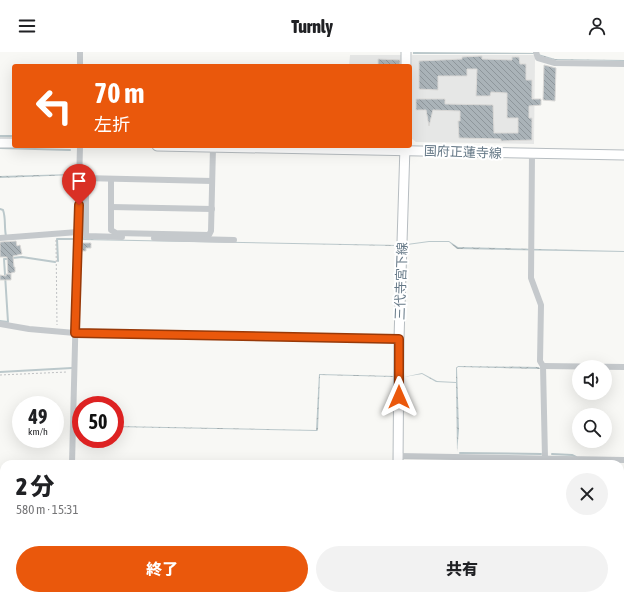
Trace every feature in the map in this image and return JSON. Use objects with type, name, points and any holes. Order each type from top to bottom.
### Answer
[{"type":"main road","points":[[406,52],[406,64]]},
{"type":"main road","points":[[0,143],[12,143]]},
{"type":"main road","name":"国府正蓮寺線","points":[[405,148],[532,154],[624,155]]},
{"type":"main road","name":"三代寺宮下線","points":[[398,460],[399,339],[405,148]]},
{"type":"street","points":[[80,52],[80,64]]},
{"type":"street","points":[[536,52],[538,58],[555,63],[624,64]]},
{"type":"street","points":[[72,460],[80,148]]},
{"type":"street","points":[[112,178],[111,230],[116,233],[209,235],[212,231],[213,148]]},
{"type":"street","points":[[532,154],[531,278],[541,305],[540,361],[543,366],[545,458]]},
{"type":"street","points":[[79,178],[212,181]]},
{"type":"street","points":[[86,178],[86,236],[234,240]]},
{"type":"street","points":[[111,207],[212,209]]},
{"type":"street","points":[[0,238],[78,232]]},
{"type":"street","points":[[0,324],[29,329],[75,333],[399,339]]},
{"type":"street","points":[[543,366],[624,367]]},
{"type":"street","points":[[398,460],[545,458],[578,460]]},
{"type":"path","points":[[55,234],[57,331]]},
{"type":"path","points":[[0,374],[74,371]]},
{"type":"shaded area","points":[[350,55],[401,55],[401,64],[349,64]]},
{"type":"shaded area","points":[[412,55],[536,56],[534,144],[416,142],[412,139]]},
{"type":"water","points":[[413,52],[535,53],[555,59],[624,61],[554,60],[534,54],[413,54]]},
{"type":"water","points":[[74,175],[0,178],[0,176]]},
{"type":"water","points":[[82,185],[84,185],[83,235],[85,239],[398,246],[81,240]]},
{"type":"water","points":[[429,241],[449,241],[458,247],[624,252],[457,249],[449,242],[429,242],[407,245]]},
{"type":"water","points":[[458,366],[539,367],[540,369],[457,368],[459,430],[457,452],[456,383],[436,382],[422,374],[404,377],[422,373],[437,381],[456,382],[456,368]]},
{"type":"water","points":[[319,374],[394,376],[320,375],[317,431],[124,426],[316,430]]},
{"type":"building","points":[[482,56],[482,59],[512,60],[512,57],[519,57],[520,64],[526,64],[526,80],[532,80],[532,99],[541,99],[541,105],[529,106],[529,118],[532,118],[532,140],[501,141],[501,139],[459,138],[458,121],[460,121],[460,111],[433,110],[429,126],[426,110],[416,110],[416,99],[445,99],[445,104],[493,105],[494,133],[518,133],[518,118],[507,118],[507,93],[491,92],[490,96],[476,96],[477,69],[467,69],[467,76],[438,76],[438,90],[419,89],[419,61],[462,59],[462,57]]},
{"type":"building","points":[[378,59],[400,60],[400,64],[378,64]]},
{"type":"building","points":[[544,65],[556,68],[555,101],[543,100]]},
{"type":"building","points":[[16,241],[17,246],[20,245],[22,254],[13,256],[15,272],[8,274],[7,257],[0,257],[0,242]]},
{"type":"building","points":[[82,243],[91,243],[91,248],[86,248],[86,251],[82,251]]},
{"type":"building","points":[[6,274],[11,274],[11,280],[0,280],[0,275],[6,276]]},
{"type":"waterway","points":[[0,136],[12,136]]},
{"type":"waterway","points":[[0,148],[70,150]]},
{"type":"waterway","points":[[0,209],[3,210],[4,213],[6,236]]},
{"type":"waterway","points":[[58,261],[57,239],[75,239]]},
{"type":"waterway","points":[[12,258],[22,257],[55,262]]},
{"type":"waterway","points":[[0,321],[8,322],[4,259],[8,259]]},
{"type":"waterway","points":[[0,372],[72,368]]},
{"type":"waterway","points":[[460,453],[541,454]]},
{"type":"waterway","points":[[552,454],[572,455],[576,457]]},
{"type":"route","points":[[79,205],[75,333],[399,339],[399,397]]}]
